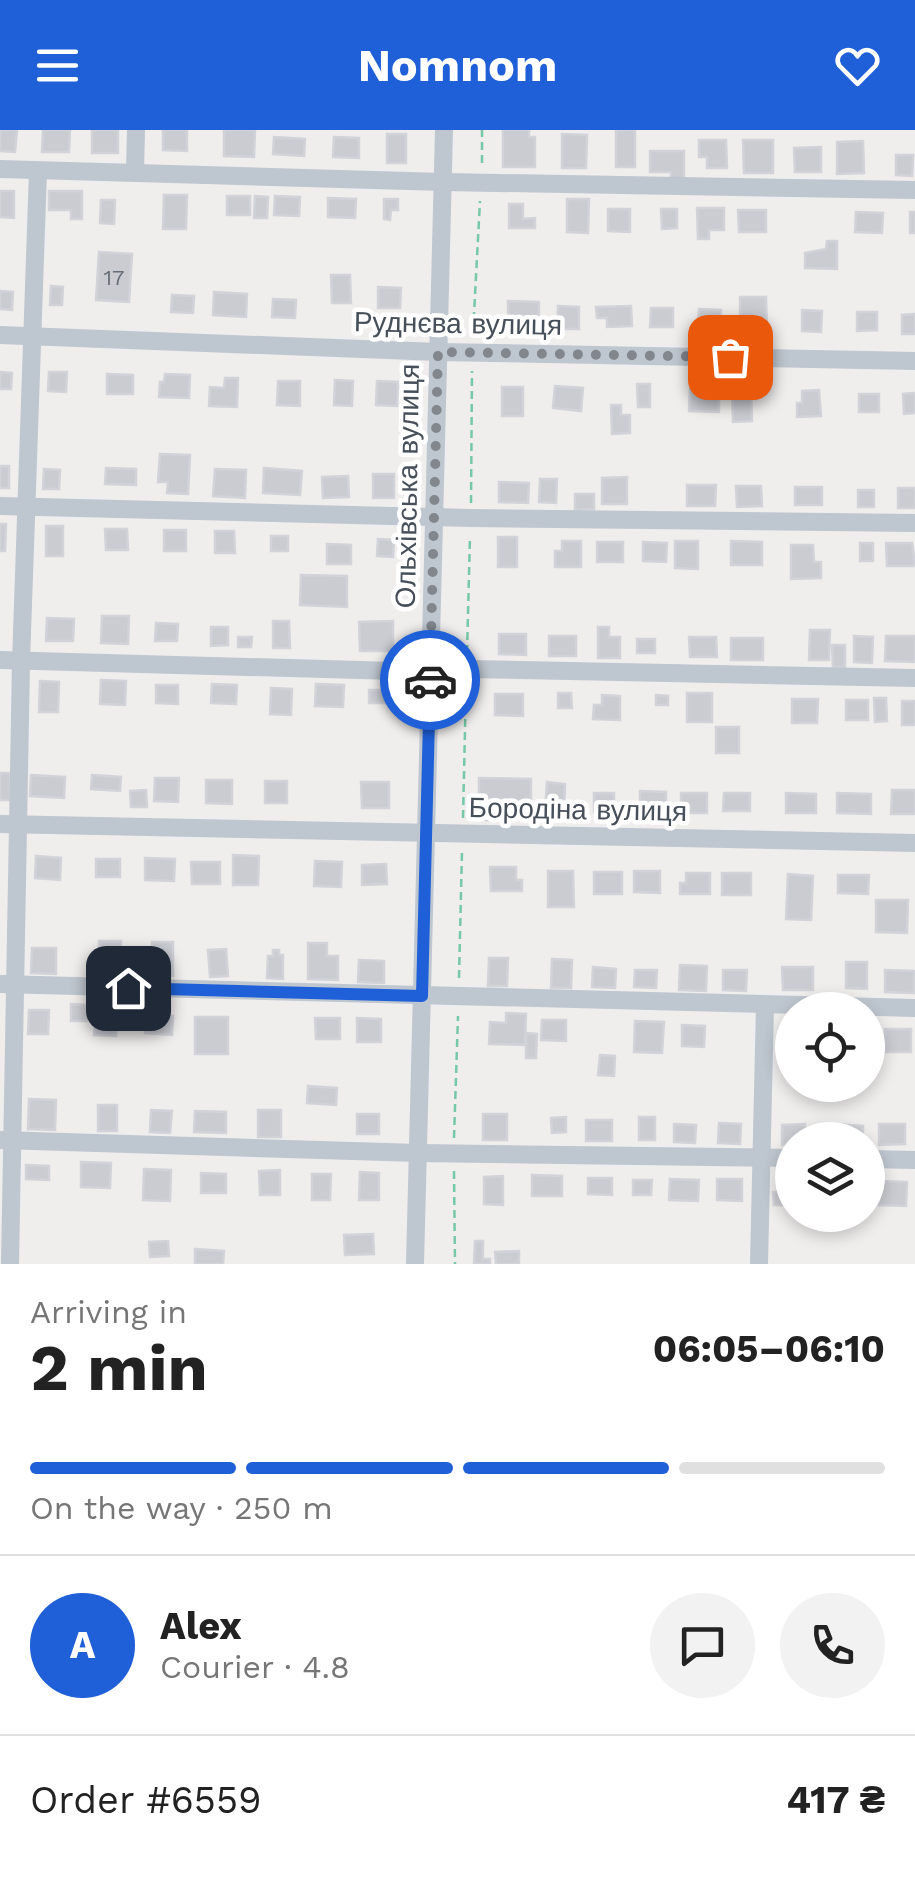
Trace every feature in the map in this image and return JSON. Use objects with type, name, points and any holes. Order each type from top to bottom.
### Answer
[{"type":"street","points":[[135,171],[136,130]]},
{"type":"street","name":"Ольхівська вулиця","points":[[415,1264],[444,130]]},
{"type":"street","points":[[0,169],[915,190]]},
{"type":"street","points":[[10,1264],[9,824],[21,662],[38,170]]},
{"type":"street","name":"Руднєва вулиця","points":[[0,335],[438,352],[915,361]]},
{"type":"street","points":[[0,506],[471,518],[915,523]]},
{"type":"street","points":[[0,660],[430,672],[466,669],[915,678]]},
{"type":"street","name":"Бородіна вулиця","points":[[9,824],[915,843]]},
{"type":"street","points":[[9,984],[915,1008]]},
{"type":"street","points":[[759,1264],[766,1005]]},
{"type":"street","points":[[7,1141],[454,1154],[775,1158]]},
{"type":"street","points":[[885,1159],[915,1160]]},
{"type":"path","points":[[454,1264],[472,352],[482,130]]},
{"type":"building","points":[[0,130],[17,130],[15,152],[0,151]]},
{"type":"building","points":[[43,130],[70,130],[69,152],[42,152]]},
{"type":"building","points":[[92,130],[118,130],[118,153],[92,153]]},
{"type":"building","points":[[163,130],[187,130],[187,151],[163,150]]},
{"type":"building","points":[[224,130],[255,130],[254,157],[224,156]]},
{"type":"building","points":[[503,130],[529,130],[529,137],[535,137],[535,167],[503,167]]},
{"type":"building","points":[[616,130],[635,130],[635,167],[616,167]]},
{"type":"building","points":[[387,134],[406,134],[406,163],[387,163]]},
{"type":"building","points":[[562,134],[587,135],[586,168],[562,168]]},
{"type":"building","points":[[274,137],[305,139],[304,156],[273,154]]},
{"type":"building","points":[[334,137],[359,138],[359,158],[333,157]]},
{"type":"building","points":[[699,140],[726,140],[727,168],[707,168],[707,157],[699,157]]},
{"type":"building","points":[[743,140],[773,140],[773,173],[744,173]]},
{"type":"building","points":[[863,141],[864,173],[837,174],[837,142]]},
{"type":"building","points":[[821,147],[821,172],[795,172],[794,148]]},
{"type":"building","points":[[650,151],[684,151],[684,182],[671,181],[671,172],[650,172]]},
{"type":"building","points":[[896,155],[913,155],[912,176],[896,175]]},
{"type":"building","points":[[0,191],[14,191],[14,218],[0,217]]},
{"type":"building","points":[[49,191],[82,191],[82,219],[71,219],[71,210],[49,210]]},
{"type":"building","points":[[164,195],[187,195],[186,229],[163,229]]},
{"type":"building","points":[[227,196],[250,196],[250,215],[227,215]]},
{"type":"building","points":[[255,196],[268,197],[267,218],[254,218]]},
{"type":"building","points":[[275,196],[300,197],[299,216],[274,215]]},
{"type":"building","points":[[328,198],[356,199],[355,218],[328,217]]},
{"type":"building","points":[[384,199],[398,199],[398,210],[391,210],[390,220],[384,219]]},
{"type":"building","points":[[567,199],[589,199],[588,233],[567,232]]},
{"type":"building","points":[[101,200],[115,200],[114,224],[100,223]]},
{"type":"building","points":[[509,204],[523,204],[523,219],[535,218],[535,228],[509,228]]},
{"type":"building","points":[[697,208],[724,208],[724,230],[709,230],[709,239],[698,239]]},
{"type":"building","points":[[608,209],[630,209],[630,232],[608,231]]},
{"type":"building","points":[[661,209],[677,209],[677,228],[662,229]]},
{"type":"building","points":[[738,210],[766,210],[766,232],[739,232]]},
{"type":"building","points":[[856,212],[883,213],[882,233],[855,232]]},
{"type":"building","points":[[910,212],[915,212],[915,233],[910,233]]},
{"type":"building","points":[[827,241],[837,241],[837,269],[805,268],[805,253],[826,249]]},
{"type":"building","points":[[99,252],[132,254],[129,302],[96,300]]},
{"type":"building","points":[[331,275],[350,275],[351,303],[332,303]]},
{"type":"building","points":[[51,286],[63,287],[62,305],[50,305]]},
{"type":"building","points":[[378,287],[401,288],[400,308],[378,308]]},
{"type":"building","points":[[0,291],[13,292],[12,310],[0,309]]},
{"type":"building","points":[[214,292],[247,294],[246,317],[213,315]]},
{"type":"building","points":[[172,295],[194,296],[193,313],[171,312]]},
{"type":"building","points":[[740,297],[766,297],[767,332],[740,332]]},
{"type":"building","points":[[273,299],[296,300],[295,318],[272,317]]},
{"type":"building","points":[[508,301],[539,302],[539,326],[508,325]]},
{"type":"building","points":[[558,306],[579,307],[579,329],[557,329]]},
{"type":"building","points":[[631,306],[632,326],[607,327],[607,318],[597,318],[596,307]]},
{"type":"building","points":[[651,308],[673,308],[673,327],[650,327]]},
{"type":"building","points":[[699,309],[721,310],[720,329],[698,328]]},
{"type":"building","points":[[802,310],[822,311],[821,332],[802,331]]},
{"type":"building","points":[[857,312],[877,312],[877,330],[857,331]]},
{"type":"building","points":[[915,314],[915,334],[902,334],[902,315]]},
{"type":"building","points":[[0,372],[12,373],[11,389],[0,389]]},
{"type":"building","points":[[49,372],[67,372],[66,392],[48,391]]},
{"type":"building","points":[[107,374],[133,375],[133,394],[107,394]]},
{"type":"building","points":[[165,374],[190,375],[189,398],[159,397]]},
{"type":"building","points":[[225,378],[238,378],[237,407],[209,406],[210,387],[224,388]]},
{"type":"building","points":[[335,380],[353,381],[352,406],[334,405]]},
{"type":"building","points":[[278,381],[300,381],[300,406],[277,405]]},
{"type":"building","points":[[377,381],[398,382],[397,406],[376,405]]},
{"type":"building","points":[[637,384],[650,384],[650,407],[638,407]]},
{"type":"building","points":[[555,386],[583,388],[581,411],[553,408]]},
{"type":"building","points":[[502,387],[523,387],[523,416],[502,416]]},
{"type":"building","points":[[690,389],[719,390],[719,412],[689,411]]},
{"type":"building","points":[[732,390],[751,390],[752,421],[733,422]]},
{"type":"building","points":[[819,390],[821,416],[797,417],[802,391]]},
{"type":"building","points":[[915,393],[915,413],[904,414],[903,394]]},
{"type":"building","points":[[859,394],[879,394],[879,412],[859,412]]},
{"type":"building","points":[[611,405],[621,405],[621,415],[630,415],[630,433],[612,434]]},
{"type":"building","points":[[160,454],[190,455],[188,494],[167,493],[168,482],[158,482]]},
{"type":"building","points":[[0,466],[9,466],[9,488],[0,488]]},
{"type":"building","points":[[106,468],[136,469],[136,485],[105,484]]},
{"type":"building","points":[[264,468],[302,471],[300,495],[263,493]]},
{"type":"building","points":[[44,469],[60,470],[59,489],[43,489]]},
{"type":"building","points":[[215,469],[246,470],[245,498],[213,496]]},
{"type":"building","points":[[373,474],[394,474],[394,498],[373,498]]},
{"type":"building","points":[[348,476],[349,497],[323,498],[322,477]]},
{"type":"building","points":[[627,477],[627,504],[602,504],[602,478]]},
{"type":"building","points":[[540,479],[557,479],[556,503],[539,502]]},
{"type":"building","points":[[499,482],[529,483],[528,503],[499,502]]},
{"type":"building","points":[[687,485],[716,485],[715,506],[687,506]]},
{"type":"building","points":[[736,486],[761,486],[762,506],[737,507]]},
{"type":"building","points":[[795,487],[822,487],[822,505],[795,505]]},
{"type":"building","points":[[898,488],[915,488],[915,508],[898,508]]},
{"type":"building","points":[[858,490],[874,490],[874,507],[858,507]]},
{"type":"building","points":[[575,494],[594,494],[594,509],[575,510]]},
{"type":"building","points":[[0,524],[6,524],[5,551],[0,551]]},
{"type":"building","points":[[46,526],[63,526],[63,556],[46,556]]},
{"type":"building","points":[[105,529],[127,529],[128,550],[106,550]]},
{"type":"building","points":[[164,530],[186,530],[186,551],[164,551]]},
{"type":"building","points":[[215,531],[234,531],[235,553],[215,553]]},
{"type":"building","points":[[271,536],[288,536],[288,551],[271,551]]},
{"type":"building","points":[[498,537],[517,537],[517,567],[498,567]]},
{"type":"building","points":[[378,539],[394,540],[393,557],[377,556]]},
{"type":"building","points":[[562,541],[581,541],[581,567],[555,567],[555,551],[562,551]]},
{"type":"building","points":[[675,541],[698,541],[698,569],[675,568]]},
{"type":"building","points":[[731,541],[762,542],[762,565],[731,565]]},
{"type":"building","points":[[597,542],[623,542],[623,562],[597,562]]},
{"type":"building","points":[[643,542],[667,543],[666,562],[643,561]]},
{"type":"building","points":[[860,543],[873,543],[873,561],[860,561]]},
{"type":"building","points":[[886,543],[912,543],[915,566],[887,566]]},
{"type":"building","points":[[327,544],[351,545],[351,564],[327,564]]},
{"type":"building","points":[[791,545],[813,545],[814,562],[821,562],[821,578],[791,579]]},
{"type":"building","points":[[301,575],[347,576],[347,607],[300,605]]},
{"type":"building","points":[[102,616],[129,616],[128,644],[101,643]]},
{"type":"building","points":[[47,618],[74,619],[73,641],[46,641]]},
{"type":"building","points":[[273,621],[289,621],[290,648],[273,648]]},
{"type":"building","points":[[393,621],[393,651],[360,651],[359,622]]},
{"type":"building","points":[[156,623],[178,624],[177,641],[155,641]]},
{"type":"building","points":[[211,627],[228,627],[228,645],[211,646]]},
{"type":"building","points":[[598,627],[609,627],[609,637],[620,637],[620,658],[598,658]]},
{"type":"building","points":[[810,630],[830,630],[829,660],[809,660]]},
{"type":"building","points":[[499,634],[526,634],[526,655],[499,654]]},
{"type":"building","points":[[549,636],[576,636],[576,656],[549,656]]},
{"type":"building","points":[[854,636],[873,637],[872,663],[854,662]]},
{"type":"building","points":[[886,636],[915,636],[915,662],[885,661]]},
{"type":"building","points":[[238,637],[252,637],[251,647],[238,647]]},
{"type":"building","points":[[689,637],[716,637],[717,657],[690,657]]},
{"type":"building","points":[[731,638],[763,638],[763,660],[731,660]]},
{"type":"building","points":[[637,639],[655,639],[655,653],[637,653]]},
{"type":"building","points":[[832,645],[845,645],[845,667],[833,667]]},
{"type":"building","points":[[101,680],[126,681],[125,705],[100,704]]},
{"type":"building","points":[[40,681],[59,682],[58,712],[39,712]]},
{"type":"building","points":[[212,684],[237,685],[236,704],[211,703]]},
{"type":"building","points":[[316,684],[344,685],[343,707],[315,706]]},
{"type":"building","points":[[156,685],[178,685],[178,704],[156,703]]},
{"type":"building","points":[[271,688],[292,689],[291,715],[270,714]]},
{"type":"building","points":[[369,690],[389,690],[389,703],[369,703]]},
{"type":"building","points":[[558,693],[571,693],[572,708],[558,708]]},
{"type":"building","points":[[687,693],[712,693],[712,722],[687,722]]},
{"type":"building","points":[[495,694],[523,694],[523,716],[495,715]]},
{"type":"building","points":[[602,695],[620,696],[620,720],[593,719],[594,705],[602,705]]},
{"type":"building","points":[[656,695],[668,696],[668,705],[656,705]]},
{"type":"building","points":[[874,698],[886,698],[887,721],[875,722]]},
{"type":"building","points":[[792,699],[818,699],[817,723],[792,723]]},
{"type":"building","points":[[846,700],[868,700],[868,720],[846,720]]},
{"type":"building","points":[[902,701],[915,701],[915,725],[902,725]]},
{"type":"building","points":[[716,727],[739,727],[739,753],[716,753]]},
{"type":"building","points":[[0,773],[10,773],[10,800],[0,800]]},
{"type":"building","points":[[31,775],[65,777],[64,798],[30,796]]},
{"type":"building","points":[[92,775],[121,777],[120,791],[91,789]]},
{"type":"building","points":[[155,778],[179,778],[178,802],[154,801]]},
{"type":"building","points":[[479,778],[531,779],[531,817],[513,817],[513,810],[494,809],[494,820],[479,820]]},
{"type":"building","points":[[206,780],[232,780],[232,804],[206,803]]},
{"type":"building","points":[[265,781],[287,781],[287,803],[265,803]]},
{"type":"building","points":[[361,782],[389,782],[389,808],[362,808]]},
{"type":"building","points":[[547,782],[565,784],[564,811],[545,810]]},
{"type":"building","points":[[146,790],[147,807],[131,807],[130,791]]},
{"type":"building","points":[[892,790],[915,790],[915,814],[891,814]]},
{"type":"building","points":[[640,791],[666,792],[666,815],[640,814]]},
{"type":"building","points":[[594,793],[614,793],[614,812],[594,812]]},
{"type":"building","points":[[681,793],[707,793],[707,813],[681,813]]},
{"type":"building","points":[[724,793],[750,793],[750,811],[723,811]]},
{"type":"building","points":[[786,793],[816,794],[816,813],[786,813]]},
{"type":"building","points":[[837,793],[871,794],[871,814],[837,813]]},
{"type":"building","points":[[233,855],[259,856],[258,885],[233,885]]},
{"type":"building","points":[[36,856],[61,858],[60,880],[35,878]]},
{"type":"building","points":[[145,858],[175,859],[174,881],[145,880]]},
{"type":"building","points":[[96,859],[120,859],[120,877],[96,877]]},
{"type":"building","points":[[315,861],[342,862],[341,887],[314,886]]},
{"type":"building","points":[[191,862],[220,862],[220,884],[192,884]]},
{"type":"building","points":[[386,864],[387,884],[362,885],[362,865]]},
{"type":"building","points":[[490,867],[516,867],[516,880],[522,880],[522,891],[491,891]]},
{"type":"building","points":[[548,871],[573,871],[574,907],[548,907]]},
{"type":"building","points":[[634,871],[660,871],[660,893],[634,892]]},
{"type":"building","points":[[594,872],[622,872],[622,894],[594,894]]},
{"type":"building","points":[[686,873],[710,873],[710,894],[680,894],[680,883],[686,883]]},
{"type":"building","points":[[722,873],[751,873],[751,895],[722,895]]},
{"type":"building","points":[[788,874],[813,876],[811,920],[786,919]]},
{"type":"building","points":[[838,875],[869,875],[868,894],[838,893]]},
{"type":"building","points":[[876,900],[908,900],[907,933],[876,932]]},
{"type":"building","points":[[99,941],[121,941],[120,976],[99,976]]},
{"type":"building","points":[[152,942],[173,942],[173,976],[152,976]]},
{"type":"building","points":[[308,943],[327,943],[327,956],[338,956],[338,980],[308,979]]},
{"type":"building","points":[[32,948],[56,948],[56,974],[31,973]]},
{"type":"building","points":[[226,949],[228,976],[210,977],[208,950]]},
{"type":"building","points":[[273,950],[283,955],[283,979],[267,978],[268,956],[273,956]]},
{"type":"building","points":[[489,958],[508,958],[507,986],[488,986]]},
{"type":"building","points":[[552,959],[572,960],[571,988],[551,988]]},
{"type":"building","points":[[359,960],[384,961],[384,983],[358,982]]},
{"type":"building","points":[[846,962],[867,962],[867,989],[846,988]]},
{"type":"building","points":[[680,965],[707,966],[706,991],[679,990]]},
{"type":"building","points":[[593,967],[616,969],[615,988],[592,987]]},
{"type":"building","points":[[782,967],[813,967],[813,990],[783,990]]},
{"type":"building","points":[[635,970],[657,970],[656,988],[634,987]]},
{"type":"building","points":[[723,970],[747,970],[746,991],[723,990]]},
{"type":"building","points":[[885,970],[914,971],[914,993],[885,992]]},
{"type":"building","points":[[71,1004],[87,1005],[87,1021],[71,1021]]},
{"type":"building","points":[[29,1010],[49,1010],[48,1034],[28,1034]]},
{"type":"building","points":[[96,1013],[118,1014],[116,1036],[94,1035]]},
{"type":"building","points":[[506,1013],[526,1014],[525,1045],[489,1044],[490,1022],[506,1023]]},
{"type":"building","points":[[146,1015],[173,1016],[172,1035],[145,1033]]},
{"type":"building","points":[[195,1017],[228,1017],[228,1054],[195,1054]]},
{"type":"building","points":[[315,1018],[340,1018],[340,1039],[316,1039]]},
{"type":"building","points":[[357,1018],[381,1019],[381,1042],[357,1042]]},
{"type":"building","points":[[542,1020],[566,1020],[566,1041],[541,1040]]},
{"type":"building","points":[[635,1021],[664,1022],[662,1053],[634,1052]]},
{"type":"building","points":[[682,1025],[705,1026],[704,1047],[682,1046]]},
{"type":"building","points":[[885,1029],[911,1029],[911,1052],[885,1052]]},
{"type":"building","points":[[526,1033],[537,1034],[536,1058],[526,1058]]},
{"type":"building","points":[[600,1055],[615,1056],[614,1076],[598,1075]]},
{"type":"building","points":[[308,1086],[337,1088],[336,1105],[307,1103]]},
{"type":"building","points":[[29,1099],[56,1100],[55,1130],[28,1129]]},
{"type":"building","points":[[98,1105],[117,1105],[117,1131],[98,1131]]},
{"type":"building","points":[[151,1110],[172,1111],[170,1133],[150,1132]]},
{"type":"building","points":[[258,1110],[281,1110],[281,1137],[258,1137]]},
{"type":"building","points":[[195,1111],[226,1112],[226,1133],[194,1132]]},
{"type":"building","points":[[357,1114],[379,1114],[379,1134],[357,1134]]},
{"type":"building","points":[[483,1114],[507,1114],[507,1140],[483,1140]]},
{"type":"building","points":[[566,1117],[566,1132],[552,1133],[551,1118]]},
{"type":"building","points":[[639,1117],[655,1117],[655,1140],[639,1140]]},
{"type":"building","points":[[586,1120],[612,1120],[612,1141],[586,1141]]},
{"type":"building","points":[[719,1123],[741,1124],[740,1144],[718,1143]]},
{"type":"building","points":[[674,1124],[696,1125],[695,1143],[674,1142]]},
{"type":"building","points":[[885,1124],[905,1124],[905,1144],[885,1145]]},
{"type":"building","points":[[81,1162],[111,1163],[110,1188],[81,1187]]},
{"type":"building","points":[[26,1165],[49,1166],[49,1180],[26,1179]]},
{"type":"building","points":[[144,1169],[171,1170],[170,1201],[143,1200]]},
{"type":"building","points":[[280,1170],[280,1195],[260,1195],[259,1171]]},
{"type":"building","points":[[360,1172],[379,1173],[379,1200],[359,1200]]},
{"type":"building","points":[[201,1173],[226,1174],[226,1193],[201,1193]]},
{"type":"building","points":[[312,1174],[331,1174],[330,1200],[312,1200]]},
{"type":"building","points":[[532,1175],[562,1176],[562,1196],[532,1196]]},
{"type":"building","points":[[503,1176],[503,1205],[484,1204],[484,1177]]},
{"type":"building","points":[[588,1178],[612,1178],[612,1195],[588,1194]]},
{"type":"building","points":[[670,1179],[699,1180],[698,1201],[669,1200]]},
{"type":"building","points":[[717,1179],[742,1179],[742,1201],[717,1200]]},
{"type":"building","points":[[633,1180],[652,1180],[651,1195],[633,1195]]},
{"type":"building","points":[[885,1181],[907,1182],[906,1206],[885,1205]]},
{"type":"building","points":[[373,1234],[374,1254],[345,1255],[344,1235]]},
{"type":"building","points":[[168,1241],[169,1256],[150,1257],[149,1242]]},
{"type":"building","points":[[475,1241],[483,1241],[483,1259],[490,1259],[490,1264],[474,1264]]},
{"type":"building","points":[[195,1249],[224,1251],[223,1264],[195,1264]]},
{"type":"building","points":[[519,1251],[519,1264],[496,1264],[495,1252]]},
{"type":"way so far","points":[[430,680],[438,352],[730,357]]},
{"type":"route","points":[[128,988],[422,996],[430,680]]}]
